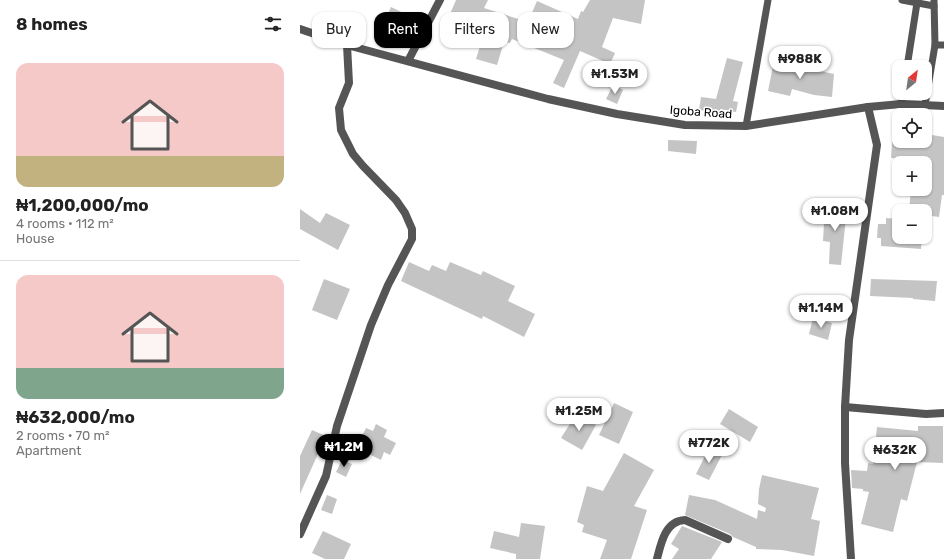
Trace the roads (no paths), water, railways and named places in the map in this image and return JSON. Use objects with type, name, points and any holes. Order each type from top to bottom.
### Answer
[{"type":"street","points":[[408,61],[440,0]]},
{"type":"street","name":"Igoba Road","points":[[300,29],[312,33]]},
{"type":"street","points":[[300,534],[326,476],[337,426],[371,325],[388,285],[412,239],[410,224],[396,200],[353,154],[341,130],[339,108],[349,83],[347,48]]},
{"type":"street","name":"Igoba Road","points":[[358,48],[548,99],[616,114],[685,125],[746,126],[901,104],[944,106]]},
{"type":"street","points":[[851,559],[845,462],[845,407],[849,340],[877,145],[868,108]]},
{"type":"street","points":[[845,407],[926,414],[944,413]]},
{"type":"street","points":[[657,559],[663,536],[678,520],[686,520],[728,539]]},
{"type":"lane","points":[[746,126],[768,0]]},
{"type":"lane","points":[[902,0],[917,3],[934,3],[935,44],[924,105]]},
{"type":"lane","points":[[908,60],[917,3]]},
{"type":"lane","points":[[935,44],[944,45]]},
{"type":"lane","points":[[901,104],[902,100]]}]
